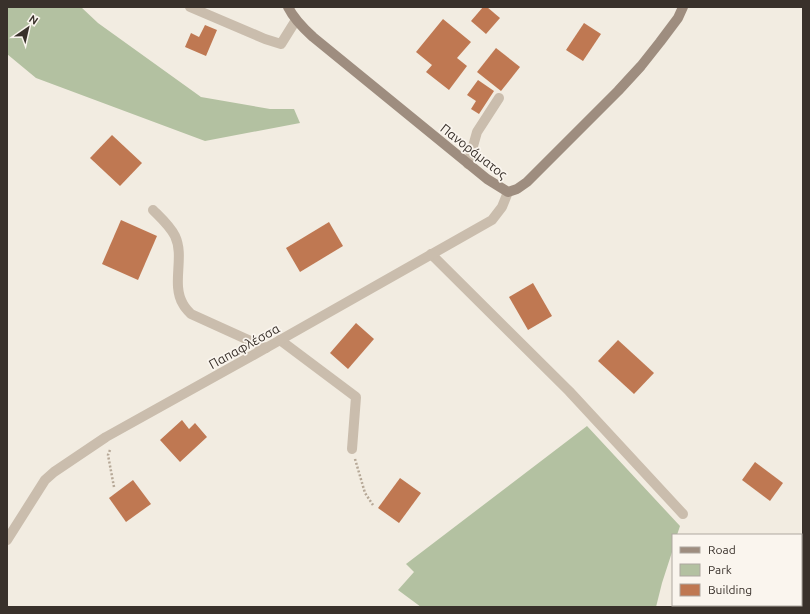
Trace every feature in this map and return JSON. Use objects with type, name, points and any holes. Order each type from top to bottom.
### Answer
[{"type":"main road","name":"Πανοράματος","points":[[288,7],[300,26],[486,179],[508,192],[517,189],[527,182],[618,91],[660,42],[678,18],[684,7]]},
{"type":"street","points":[[190,7],[265,39],[281,44],[296,20]]},
{"type":"street","points":[[468,164],[477,132],[499,98]]},
{"type":"street","name":"Παπαφλέσσα","points":[[7,540],[45,480],[54,472],[106,437],[492,220],[502,208],[508,192]]},
{"type":"street","points":[[153,210],[170,228],[176,238],[178,250],[178,290],[182,303],[191,314],[210,324],[266,348]]},
{"type":"street","points":[[430,254],[569,391],[683,514]]},
{"type":"street","points":[[280,340],[356,397],[352,449]]},
{"type":"path","points":[[113,444],[108,455],[114,487]]},
{"type":"path","points":[[352,449],[365,493],[373,505]]},
{"type":"green space","points":[[7,7],[81,7],[98,23],[201,97],[270,109],[294,109],[300,123],[205,141],[36,78],[7,54]]},
{"type":"green space","points":[[587,426],[680,526],[677,534],[672,534],[672,552],[656,607],[421,607],[398,590],[414,572],[406,564]]},
{"type":"building","points":[[483,7],[487,7],[500,18],[486,34],[471,21]]},
{"type":"building","points":[[443,19],[471,42],[457,58],[467,66],[449,90],[426,72],[432,65],[416,52]]},
{"type":"building","points":[[584,23],[601,34],[583,61],[566,50]]},
{"type":"building","points":[[205,25],[217,30],[206,56],[185,47],[191,33],[199,37]]},
{"type":"building","points":[[496,48],[520,67],[501,91],[477,72]]},
{"type":"building","points":[[478,80],[494,91],[479,114],[471,109],[476,101],[467,95]]},
{"type":"building","points":[[112,135],[142,163],[120,186],[90,158]]},
{"type":"building","points":[[121,220],[157,236],[138,280],[102,264]]},
{"type":"building","points":[[329,222],[343,246],[300,272],[286,248]]},
{"type":"building","points":[[533,283],[552,316],[528,330],[509,297]]},
{"type":"building","points":[[356,323],[374,339],[348,369],[330,353]]},
{"type":"building","points":[[618,340],[654,373],[634,394],[598,361]]},
{"type":"building","points":[[182,420],[189,429],[195,423],[207,437],[180,462],[160,440]]},
{"type":"building","points":[[755,462],[783,483],[770,501],[742,480]]},
{"type":"building","points":[[400,478],[421,493],[399,523],[378,508]]},
{"type":"building","points":[[133,480],[151,504],[126,522],[109,498]]}]
